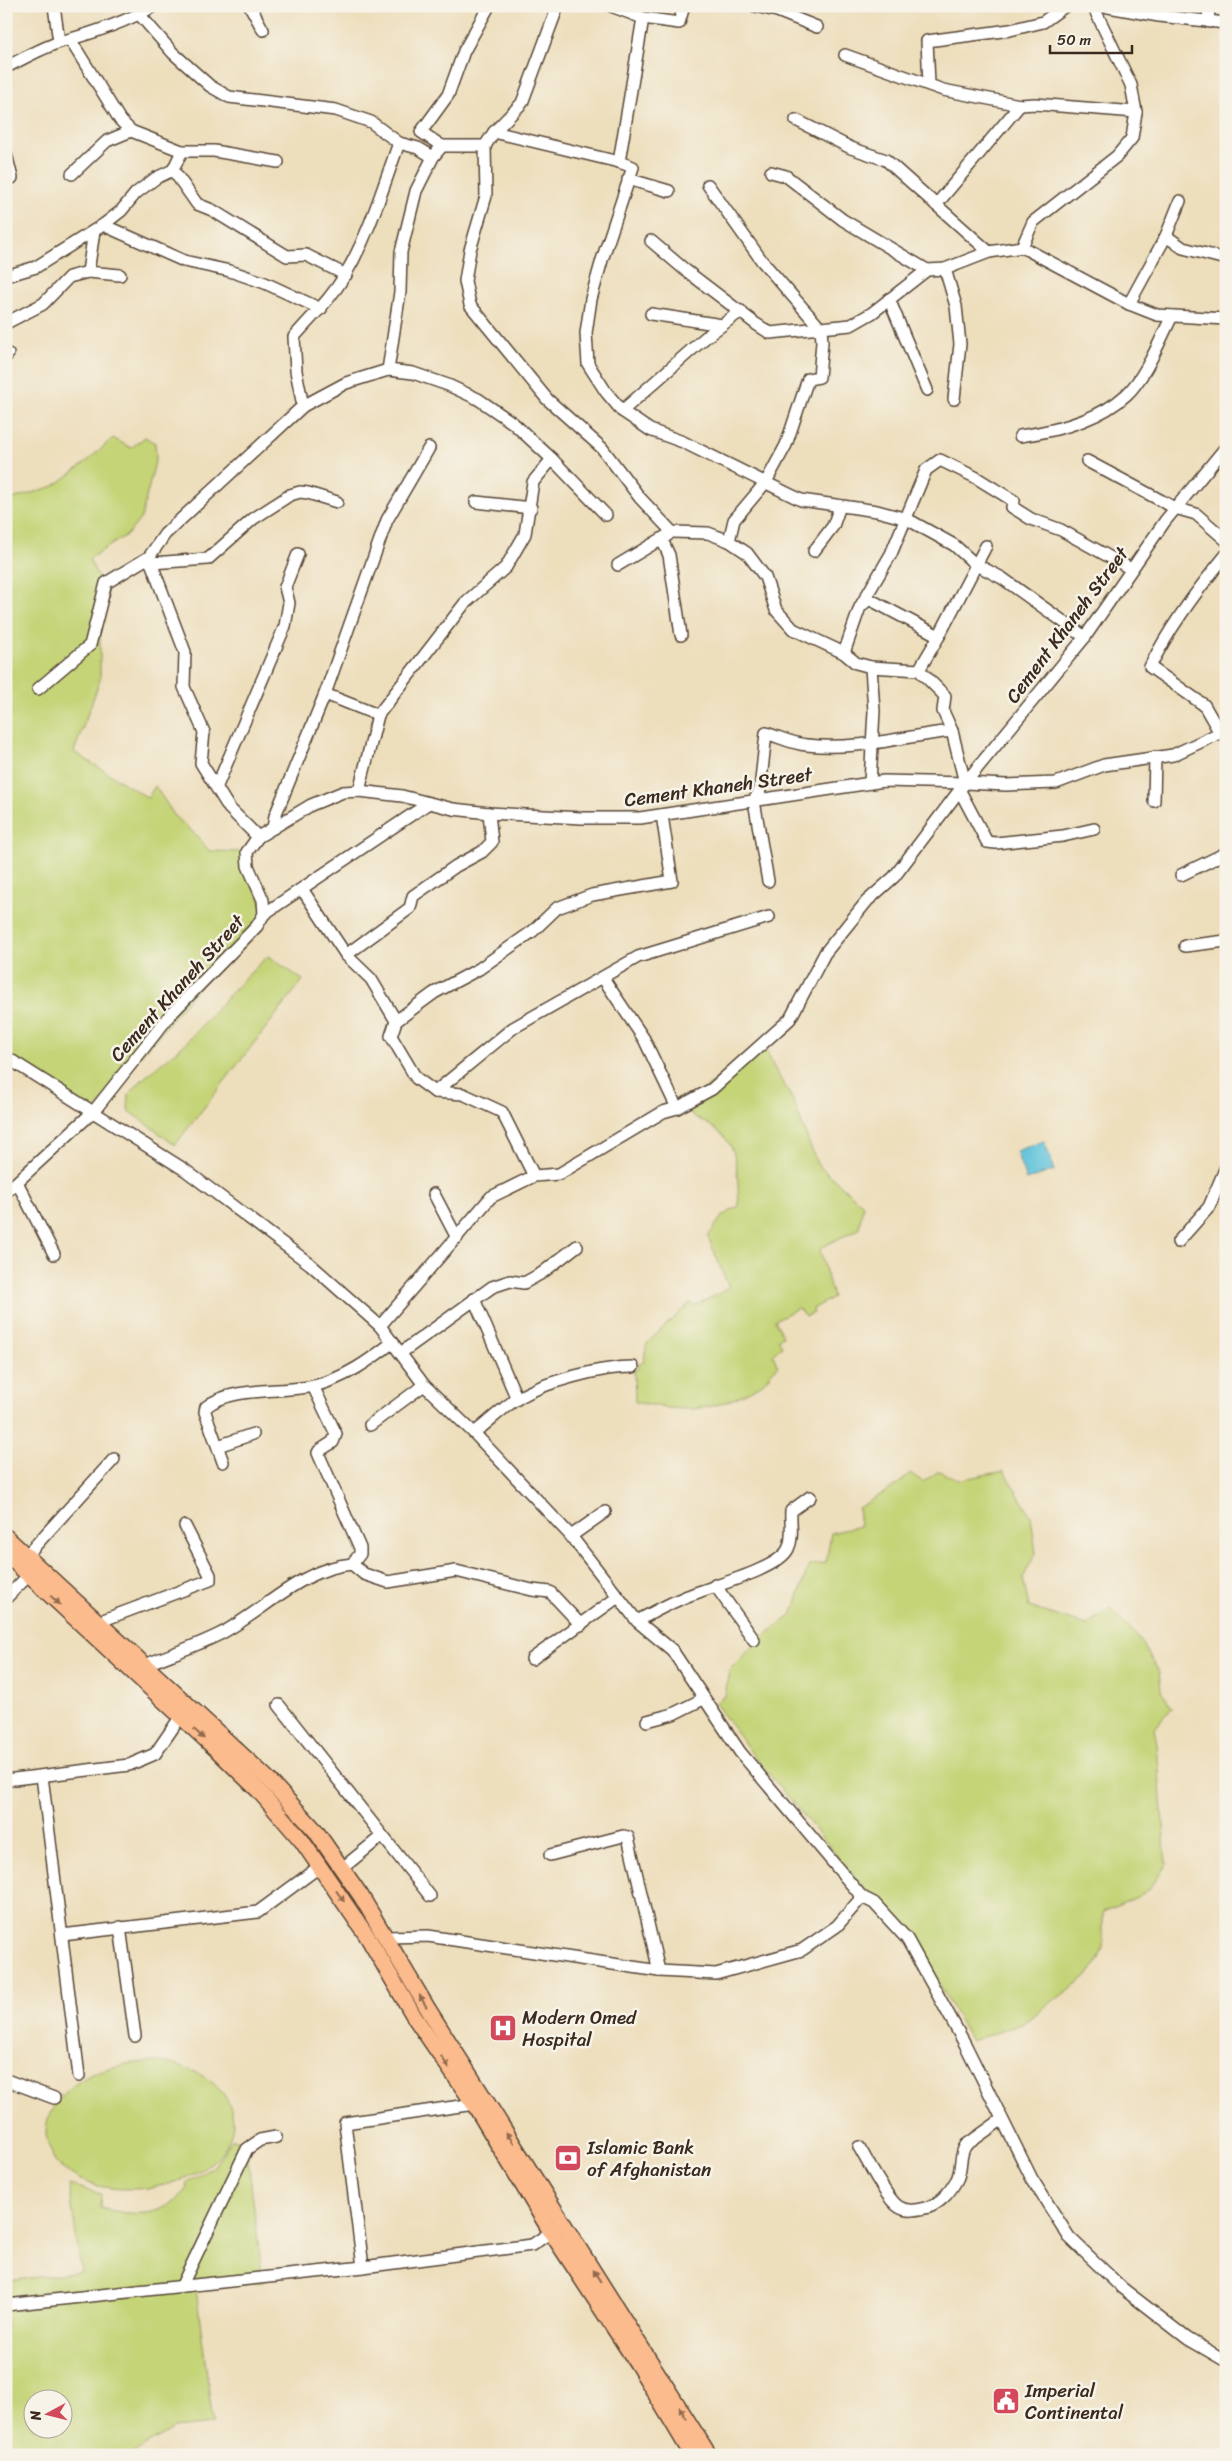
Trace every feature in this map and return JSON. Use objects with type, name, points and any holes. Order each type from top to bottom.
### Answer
[{"type":"main road","points":[[6,1537],[25,1557],[98,1622],[181,1716],[259,1791],[302,1841],[367,1936],[414,2018],[474,2104],[551,2232],[637,2362],[692,2455]]},
{"type":"main road","points":[[6,1554],[268,1779],[315,1830],[386,1937],[428,2009],[565,2223],[709,2455]]},
{"type":"street","points":[[54,6],[65,42],[120,120],[131,131],[182,151],[214,152],[278,162]]},
{"type":"street","points":[[6,67],[94,30],[140,14],[154,6]]},
{"type":"street","points":[[250,6],[263,30]]},
{"type":"street","points":[[486,146],[442,146],[421,132],[448,95],[464,51],[489,6]]},
{"type":"street","points":[[558,6],[522,103],[494,132],[486,146],[486,196],[470,250],[465,281],[470,304],[547,399],[602,448],[640,498],[672,532]]},
{"type":"street","points":[[611,6],[643,18],[679,23],[684,6]]},
{"type":"street","points":[[755,6],[777,11],[817,27]]},
{"type":"street","points":[[929,84],[927,41],[1010,30],[1044,22],[1065,6]]},
{"type":"street","points":[[1022,247],[1033,222],[1117,156],[1132,138],[1136,112],[1131,85],[1093,6]]},
{"type":"street","points":[[1103,6],[1158,11],[1209,22],[1226,23]]},
{"type":"street","points":[[1208,6],[1209,22]]},
{"type":"street","points":[[140,14],[173,53],[210,86],[229,96],[336,110],[371,122],[399,143],[418,148],[433,157]]},
{"type":"street","points":[[619,162],[643,18]]},
{"type":"street","points":[[845,55],[943,90],[1020,105],[1035,104],[1136,112]]},
{"type":"street","points":[[936,205],[1020,105]]},
{"type":"street","points":[[796,120],[851,148],[886,160],[989,252]]},
{"type":"street","points":[[72,174],[107,141],[131,131]]},
{"type":"street","points":[[494,132],[633,167],[596,284],[586,333],[588,364],[606,392],[622,411],[650,430],[683,442],[801,500],[907,519],[954,545],[975,564],[1002,578],[1085,637]]},
{"type":"street","points":[[303,406],[296,371],[294,337],[321,310],[346,275],[365,235],[399,143]]},
{"type":"street","points":[[388,370],[400,292],[401,252],[416,191],[433,157],[442,146]]},
{"type":"street","points":[[6,276],[36,267],[99,228],[121,210],[136,193],[156,178],[173,170],[182,151]]},
{"type":"street","points":[[6,154],[12,178]]},
{"type":"street","points":[[173,170],[197,204],[212,210],[288,256],[306,255],[346,275]]},
{"type":"street","points":[[772,172],[786,176],[844,220],[927,270]]},
{"type":"street","points":[[628,179],[670,191]]},
{"type":"street","points":[[708,185],[756,254],[821,329],[822,342],[819,377],[808,379],[786,446],[766,482],[734,520],[729,541]]},
{"type":"street","points":[[1129,304],[1166,236],[1180,201]]},
{"type":"street","points":[[99,228],[184,261],[230,271],[265,283],[321,310]]},
{"type":"street","points":[[88,272],[99,228]]},
{"type":"street","points":[[1166,236],[1183,248],[1226,259]]},
{"type":"street","points":[[651,241],[684,269],[770,333],[851,325],[872,313],[927,270],[945,269],[989,252],[1022,247],[1129,304],[1157,315],[1226,319]]},
{"type":"street","points":[[945,269],[956,306],[960,344],[954,399]]},
{"type":"street","points":[[6,324],[42,304],[69,278],[88,272],[120,276]]},
{"type":"street","points":[[889,299],[927,390]]},
{"type":"street","points":[[622,411],[706,337],[741,311]]},
{"type":"street","points":[[651,314],[722,325]]},
{"type":"street","points":[[1020,436],[1061,428],[1088,418],[1126,395],[1139,379],[1172,316]]},
{"type":"street","points":[[150,560],[165,534],[303,406],[346,383],[388,370],[413,373],[448,385],[478,399],[513,424],[552,459],[606,515]]},
{"type":"street","name":"Cement Khaneh Street","points":[[6,1192],[18,1184],[94,1112],[170,1015],[257,926],[264,914],[263,900],[246,860],[247,852],[258,837],[311,805],[343,792],[358,791],[402,796],[454,809],[489,813],[582,818],[640,818],[884,781],[963,787],[1085,637],[1175,508],[1226,447]]},
{"type":"street","points":[[274,828],[274,816],[325,694],[387,520],[429,448]]},
{"type":"street","points":[[358,791],[378,715],[465,603],[506,567],[525,534],[533,482],[552,459]]},
{"type":"street","points":[[844,653],[860,607],[891,554],[926,470],[940,460],[996,489],[1014,501],[1012,507],[1031,519],[1061,530],[1131,569]]},
{"type":"street","points":[[1087,461],[1175,508],[1196,514],[1226,540]]},
{"type":"street","points":[[38,688],[90,645],[106,583],[150,560],[208,559],[273,504],[300,492],[337,502]]},
{"type":"street","points":[[476,502],[530,508]]},
{"type":"street","points":[[814,551],[834,526],[840,506]]},
{"type":"street","points":[[618,565],[662,540],[672,532],[708,533],[729,541],[747,553],[765,577],[776,610],[793,629],[844,653],[856,663],[871,667],[918,670],[945,696],[943,711],[952,731],[963,787],[987,842],[996,843],[1062,836],[1094,828]]},
{"type":"street","points":[[662,540],[670,555],[681,635]]},
{"type":"street","points":[[918,670],[939,636],[986,546]]},
{"type":"street","points":[[217,786],[285,626],[289,603],[286,587],[298,554]]},
{"type":"street","points":[[380,1326],[490,1197],[534,1176],[559,1174],[663,1112],[677,1108],[712,1089],[790,1019],[825,953],[867,902],[894,877],[963,787],[1056,783],[1104,766],[1155,757],[1173,756],[1223,732],[1204,705],[1150,667],[1163,640],[1200,586],[1226,556]]},
{"type":"street","points":[[150,560],[185,652],[184,687],[204,732],[201,763],[229,808],[258,837]]},
{"type":"street","points":[[860,607],[869,599],[939,636]]},
{"type":"street","points":[[870,783],[874,711],[871,667]]},
{"type":"street","points":[[325,694],[378,715]]},
{"type":"street","points":[[768,880],[754,801],[760,790],[766,733],[805,745],[851,747],[871,742],[952,731]]},
{"type":"street","points":[[1154,802],[1155,757]]},
{"type":"street","points":[[264,914],[429,803]]},
{"type":"street","points":[[346,955],[410,908],[413,896],[456,866],[482,852],[492,842],[489,813]]},
{"type":"street","points":[[534,1176],[502,1112],[463,1094],[435,1092],[416,1078],[391,1036],[396,1021],[434,993],[479,969],[533,931],[557,908],[592,895],[672,881],[662,815]]},
{"type":"street","points":[[1181,875],[1226,852]]},
{"type":"street","points":[[302,889],[346,955],[371,979],[396,1021]]},
{"type":"street","points":[[435,1092],[513,1028],[638,957],[769,917]]},
{"type":"street","points":[[1185,946],[1226,941]]},
{"type":"street","points":[[603,978],[644,1039],[677,1108]]},
{"type":"street","points":[[6,1057],[185,1170],[238,1208],[310,1264],[380,1326],[402,1352],[424,1385],[474,1433],[571,1536],[637,1621],[672,1650],[740,1752],[862,1897],[874,1903],[907,1939],[965,2044],[1032,2180],[1069,2237],[1122,2288],[1188,2340],[1226,2361]]},
{"type":"street","points":[[1178,1242],[1210,1207],[1226,1167]]},
{"type":"street","points":[[18,1184],[54,1254]]},
{"type":"street","points":[[434,1194],[457,1238]]},
{"type":"street","points":[[402,1352],[492,1287],[510,1281],[524,1282],[542,1273],[576,1246]]},
{"type":"street","points":[[474,1299],[517,1398]]},
{"type":"street","points":[[223,1462],[205,1412],[206,1407],[210,1403],[237,1394],[313,1386],[350,1373],[393,1342]]},
{"type":"street","points":[[474,1433],[517,1398],[539,1388],[614,1367],[633,1367]]},
{"type":"street","points":[[370,1426],[424,1385]]},
{"type":"street","points":[[313,1386],[336,1434],[334,1442],[318,1453],[361,1551],[352,1564]]},
{"type":"street","points":[[218,1446],[253,1434]]},
{"type":"street","points":[[25,1557],[114,1460]]},
{"type":"street","points":[[637,1621],[683,1597],[752,1574],[780,1558],[788,1550],[791,1539],[791,1511],[810,1496]]},
{"type":"street","points":[[571,1536],[605,1512]]},
{"type":"street","points":[[98,1622],[210,1580],[210,1576],[185,1526]]},
{"type":"street","points":[[140,1670],[221,1634],[308,1578],[340,1565],[352,1564],[364,1574],[388,1582],[456,1571],[532,1590],[550,1592],[581,1625]]},
{"type":"street","points":[[6,1598],[29,1575]]},
{"type":"street","points":[[715,1585],[754,1640]]},
{"type":"street","points":[[532,1659],[618,1597]]},
{"type":"street","points":[[647,1721],[673,1714],[703,1699]]},
{"type":"street","points":[[279,1705],[430,1896]]},
{"type":"street","points":[[6,1780],[129,1765],[155,1754],[181,1716]]},
{"type":"street","points":[[42,1776],[79,2076]]},
{"type":"street","points":[[338,1864],[346,1866],[382,1836]]},
{"type":"street","points":[[550,1856],[623,1836],[628,1837],[659,1971]]},
{"type":"street","points":[[62,1935],[258,1912],[319,1867]]},
{"type":"street","points":[[386,1937],[428,1936],[659,1971],[716,1974],[802,1950],[838,1926],[862,1897]]},
{"type":"street","points":[[120,1927],[135,2036]]},
{"type":"street","points":[[6,2080],[54,2098]]},
{"type":"street","points":[[363,2267],[345,2123],[474,2104]]},
{"type":"street","points":[[859,2147],[897,2206],[909,2210],[923,2208],[942,2198],[958,2179],[961,2156],[966,2145],[1001,2120]]},
{"type":"street","points":[[182,2285],[247,2149],[260,2140],[276,2137]]},
{"type":"street","points":[[6,2305],[363,2267],[532,2246],[565,2223]]},
{"type":"green space","points":[[145,437],[155,443],[156,458],[141,518],[128,534],[89,559],[100,581],[100,680],[74,752],[148,798],[155,786],[174,815],[199,838],[209,851],[247,852],[264,914],[221,961],[94,1111],[6,1057],[6,501],[54,486],[84,464],[113,438],[131,448]]},
{"type":"green space","points":[[268,956],[303,980],[175,1145],[128,1110],[129,1094],[145,1077],[185,1044],[239,984]]},
{"type":"green space","points":[[763,1042],[773,1066],[793,1100],[817,1164],[863,1205],[859,1229],[833,1241],[820,1250],[833,1297],[813,1309],[814,1313],[805,1316],[798,1308],[775,1320],[783,1336],[778,1339],[782,1346],[773,1355],[778,1367],[763,1383],[744,1394],[714,1406],[685,1409],[635,1402],[634,1370],[638,1369],[638,1364],[643,1363],[647,1343],[691,1302],[694,1306],[729,1288],[708,1237],[722,1216],[739,1206],[736,1161],[733,1150],[719,1132],[691,1115],[689,1102]]},
{"type":"green space","points":[[939,1471],[958,1480],[1004,1471],[1031,1516],[1036,1553],[1023,1578],[1029,1607],[1086,1625],[1110,1608],[1140,1639],[1159,1672],[1161,1690],[1172,1708],[1154,1729],[1157,1744],[1166,1865],[1150,1889],[1103,1912],[1103,1948],[1098,1961],[1088,1975],[1022,2024],[971,2041],[912,1936],[892,1912],[870,1895],[753,1755],[715,1703],[725,1696],[729,1670],[760,1639],[792,1615],[809,1565],[826,1563],[831,1533],[860,1526],[858,1508],[897,1485],[910,1473],[923,1482]]},
{"type":"green space","points":[[163,2062],[182,2066],[208,2079],[227,2099],[232,2112],[233,2125],[229,2140],[222,2152],[211,2163],[186,2178],[171,2183],[142,2189],[128,2189],[91,2184],[77,2178],[55,2161],[46,2137],[50,2114],[56,2104],[64,2094],[83,2079],[103,2070],[131,2063]]},
{"type":"green space","points":[[232,2139],[246,2143],[263,2282],[196,2289],[213,2424],[174,2428],[130,2455],[6,2455],[6,2281],[81,2272],[69,2185],[101,2194],[100,2208],[125,2213],[148,2213],[168,2205],[178,2198],[187,2188],[186,2183],[214,2166]]},
{"type":"water","points":[[1044,1141],[1055,1170],[1026,1180],[1016,1151]]},
{"type":"place","name":"Modern Omed Hospital","points":[[503,2028]]},
{"type":"place","name":"Islamic Bank of Afghanistan","points":[[568,2158]]},
{"type":"place","name":"Imperial Continental","points":[[1006,2401]]}]
